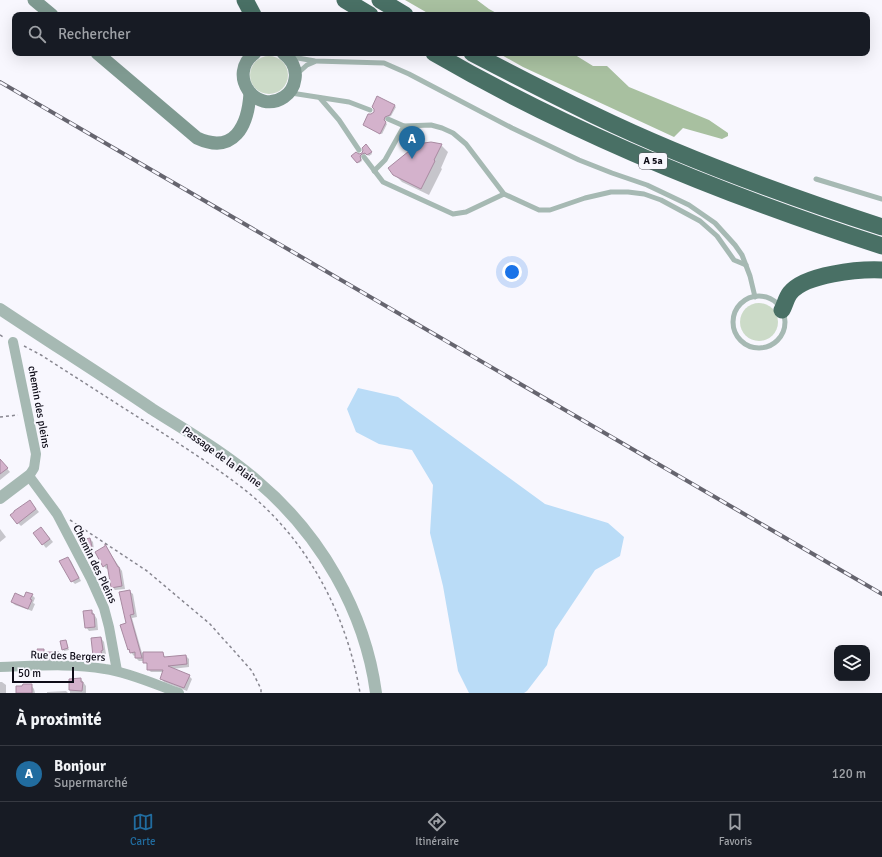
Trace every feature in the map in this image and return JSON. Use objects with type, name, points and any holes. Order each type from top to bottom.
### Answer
[{"type":"highway","points":[[245,0],[251,12]]},
{"type":"highway","points":[[345,0],[365,12]]},
{"type":"highway","points":[[380,0],[400,12]]},
{"type":"highway","name":"A 5a","points":[[440,56],[512,95],[578,127],[674,170],[763,206],[882,246]]},
{"type":"highway","name":"A 5a","points":[[478,56],[595,116],[684,155],[774,190],[882,227]]},
{"type":"highway","points":[[782,310],[790,294],[801,285],[811,280],[838,273],[882,270]]},
{"type":"main road","points":[[34,0],[48,12]]},
{"type":"main road","points":[[101,56],[197,138],[207,143],[227,141],[241,129],[249,110],[250,93]]},
{"type":"main road","points":[[253,56],[246,62],[243,74],[244,82],[250,93],[257,98],[269,101],[277,100],[288,93],[293,85],[295,75],[294,66],[286,56]]},
{"type":"street","name":"Passage de la Plaine","points":[[0,310],[218,452],[257,480],[285,506],[316,545],[344,590],[367,650],[376,693]]},
{"type":"street","name":"chemin des pleins","points":[[14,342],[36,454],[34,468],[29,476]]},
{"type":"street","points":[[0,498],[29,476]]},
{"type":"street","name":"Chemin des Pleins","points":[[29,476],[57,514],[82,558],[104,608],[112,638],[117,671]]},
{"type":"street","name":"Rue des Bergers","points":[[0,667],[75,666],[105,669],[117,671],[179,693]]},
{"type":"lane","points":[[290,56],[315,61],[384,63],[409,74],[512,128],[579,160],[612,174],[647,185],[689,205],[716,223],[735,245],[746,265],[755,297]]},
{"type":"lane","points":[[295,75],[307,65],[315,61]]},
{"type":"lane","points":[[288,93],[349,102],[370,110]]},
{"type":"lane","points":[[320,98],[339,120],[359,150]]},
{"type":"lane","points":[[388,119],[404,126],[431,125],[453,133],[466,144],[504,194],[539,210],[550,210],[585,198],[611,192],[644,194],[666,202],[700,221],[717,236],[734,260],[746,265]]},
{"type":"lane","points":[[374,171],[385,160],[404,126]]},
{"type":"lane","points":[[364,157],[384,182],[453,214],[466,212],[504,194]]},
{"type":"lane","points":[[816,179],[882,200]]},
{"type":"lane","points":[[760,296],[771,299],[775,302],[782,310],[785,322],[783,333],[780,338],[771,346],[765,348],[748,346],[738,338],[734,328],[734,316],[736,310],[744,301],[755,297],[760,296]]},
{"type":"path","points":[[14,342],[42,354],[175,441],[246,491],[263,506],[304,553],[317,573],[333,603],[350,649],[360,693]]},
{"type":"path","points":[[0,417],[28,414]]},
{"type":"path","points":[[57,514],[75,522],[147,571],[210,624],[252,671],[261,689],[261,693]]},
{"type":"green space","points":[[405,0],[477,0],[494,12],[426,12]]},
{"type":"green space","points":[[269,56],[279,59],[285,65],[288,75],[285,85],[279,91],[269,94],[259,91],[253,85],[250,75],[253,65],[259,59]]},
{"type":"green space","points":[[503,56],[577,56],[593,66],[607,66],[629,87],[709,120],[728,133],[728,136],[722,139],[683,128],[674,137],[523,67]]},
{"type":"green space","points":[[759,303],[769,306],[775,312],[778,322],[775,332],[769,338],[759,341],[749,338],[743,332],[740,322],[743,312],[749,306]]},
{"type":"water","points":[[358,388],[398,397],[545,504],[608,523],[624,537],[620,556],[595,570],[555,630],[547,665],[524,693],[469,693],[458,671],[443,586],[430,533],[433,485],[412,450],[379,444],[356,432],[347,409]]},
{"type":"building","points":[[377,96],[395,105],[390,115],[385,117],[384,120],[386,122],[380,134],[363,125],[368,114],[374,112],[372,107]]},
{"type":"building","points":[[431,142],[442,144],[421,189],[393,175],[388,168],[414,147]]},
{"type":"building","points":[[366,144],[372,152],[367,155],[365,153],[362,154],[360,156],[361,160],[357,163],[351,156],[356,152],[359,154],[362,153],[362,148]]},
{"type":"building","points":[[0,459],[8,468],[0,474]]},
{"type":"building","points":[[30,500],[36,509],[17,524],[10,515]]},
{"type":"building","points":[[41,527],[50,539],[42,545],[33,533]]},
{"type":"building","points":[[90,538],[92,547],[83,548],[81,540]]},
{"type":"building","points":[[105,544],[119,567],[122,586],[111,588],[107,564],[103,567],[95,552],[105,546]]},
{"type":"building","points":[[68,557],[79,578],[71,582],[59,561]]},
{"type":"building","points":[[130,590],[134,614],[130,615],[142,658],[135,658],[135,652],[130,653],[129,649],[128,650],[120,625],[126,623],[119,592]]},
{"type":"building","points":[[26,592],[33,594],[30,599],[32,600],[28,609],[11,602],[15,593],[24,597]]},
{"type":"building","points":[[92,610],[92,614],[94,614],[95,627],[85,628],[83,611]]},
{"type":"building","points":[[101,637],[103,650],[101,651],[102,655],[93,656],[91,638]]},
{"type":"building","points":[[66,640],[68,648],[62,650],[60,641]]},
{"type":"building","points":[[37,649],[44,649],[44,652],[59,652],[59,659],[37,659]]},
{"type":"building","points":[[143,652],[163,652],[164,657],[186,655],[187,664],[168,666],[190,675],[184,688],[160,679],[163,670],[147,670],[147,663],[143,663]]},
{"type":"building","points":[[81,678],[81,682],[83,682],[82,691],[69,690],[69,679]]},
{"type":"building","points":[[23,684],[32,684],[32,693],[16,693],[16,686],[22,686]]},
{"type":"railway","points":[[0,82],[882,594]]},
{"type":"place","name":"Bonjour","points":[[412,159]]}]
